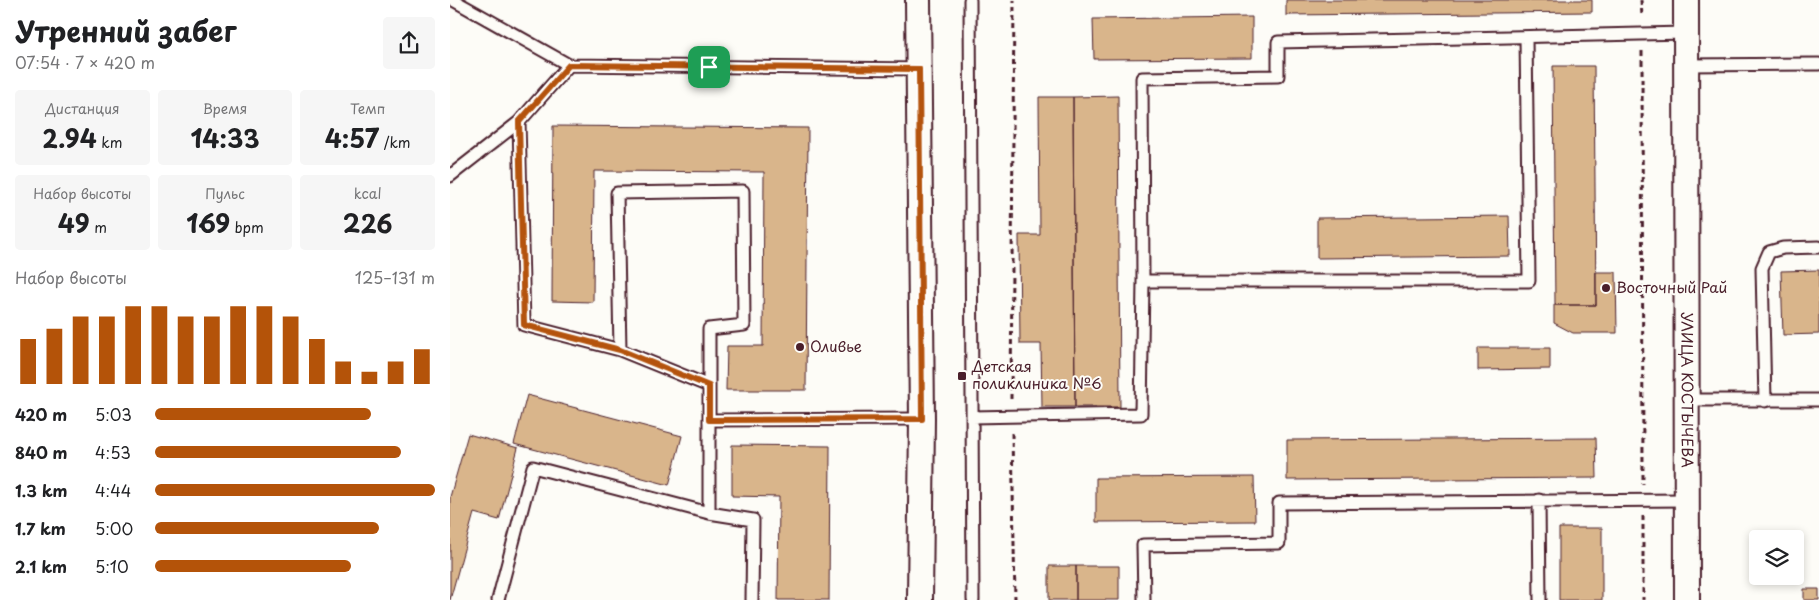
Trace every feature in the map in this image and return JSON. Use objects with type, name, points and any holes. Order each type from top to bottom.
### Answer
[{"type":"street","points":[[918,0],[922,419],[920,600]]},
{"type":"street","name":"УЛИЦА КОСТЫЧЕВА","points":[[1686,0],[1687,600]]},
{"type":"lane","points":[[453,0],[569,65],[919,69]]},
{"type":"lane","points":[[970,0],[972,600]]},
{"type":"lane","points":[[972,417],[1141,414],[1143,281],[1142,78],[1278,76],[1278,42],[1685,33]]},
{"type":"lane","points":[[1143,281],[1528,281],[1526,37]]},
{"type":"lane","points":[[1685,65],[1819,64]]},
{"type":"lane","points":[[450,176],[519,122],[569,65]]},
{"type":"lane","points":[[519,122],[524,325],[620,350],[709,386]]},
{"type":"lane","points":[[620,350],[617,193],[743,191],[744,325],[709,329],[709,513]]},
{"type":"lane","points":[[1765,401],[1762,268],[1769,252],[1783,248],[1819,247]]},
{"type":"lane","points":[[1687,400],[1819,400]]},
{"type":"lane","points":[[709,420],[922,419]]},
{"type":"lane","points":[[498,600],[533,467],[709,513],[753,520],[752,600]]},
{"type":"lane","points":[[1539,500],[1540,600]]},
{"type":"lane","points":[[1144,600],[1143,545],[1279,543],[1279,503],[1687,500]]},
{"type":"path","points":[[1014,0],[1011,416],[1015,600]]},
{"type":"path","points":[[1641,0],[1643,600]]},
{"type":"building","points":[[1286,0],[1592,0],[1592,12],[1286,15]]},
{"type":"building","points":[[1252,17],[1252,58],[1094,59],[1093,19]]},
{"type":"building","points":[[1553,66],[1594,66],[1596,305],[1555,305]]},
{"type":"building","points":[[1118,96],[1120,407],[1075,407],[1073,97]]},
{"type":"building","points":[[1039,97],[1073,97],[1075,407],[1042,407],[1041,344],[1020,344],[1019,235],[1040,235]]},
{"type":"building","points":[[553,126],[808,128],[806,390],[726,390],[727,346],[763,346],[764,172],[594,171],[593,302],[552,301]]},
{"type":"building","points":[[1509,216],[1510,256],[1317,258],[1317,218]]},
{"type":"building","points":[[1819,270],[1819,334],[1783,335],[1781,271]]},
{"type":"building","name":"Восточный Рай","points":[[1596,272],[1616,272],[1617,333],[1573,333],[1554,323],[1554,305],[1596,305]]},
{"type":"building","points":[[1478,348],[1550,348],[1550,369],[1478,370]]},
{"type":"building","points":[[527,395],[682,436],[669,485],[514,444]]},
{"type":"building","points":[[468,434],[518,448],[499,520],[474,513],[450,600],[450,497]]},
{"type":"building","points":[[1596,438],[1597,478],[1287,480],[1287,440]]},
{"type":"building","points":[[732,445],[830,446],[829,600],[778,600],[779,497],[732,496]]},
{"type":"building","points":[[1254,477],[1255,521],[1096,522],[1096,478]]},
{"type":"building","points":[[1559,528],[1602,528],[1602,600],[1559,600]]},
{"type":"building","points":[[1049,566],[1076,566],[1076,600],[1049,600]]},
{"type":"building","points":[[1076,566],[1119,566],[1119,600],[1076,600]]},
{"type":"building","points":[[1804,589],[1819,589],[1819,600],[1804,600]]},
{"type":"place","name":"Восточный Рай","points":[[1606,288]]},
{"type":"place","name":"Оливье","points":[[800,347]]},
{"type":"place","name":"Детская поликлиника №6","points":[[962,376]]},
{"type":"route","points":[[569,65],[709,67],[919,69],[922,419],[709,420],[709,386],[620,350],[524,325],[519,122],[569,65]]}]
